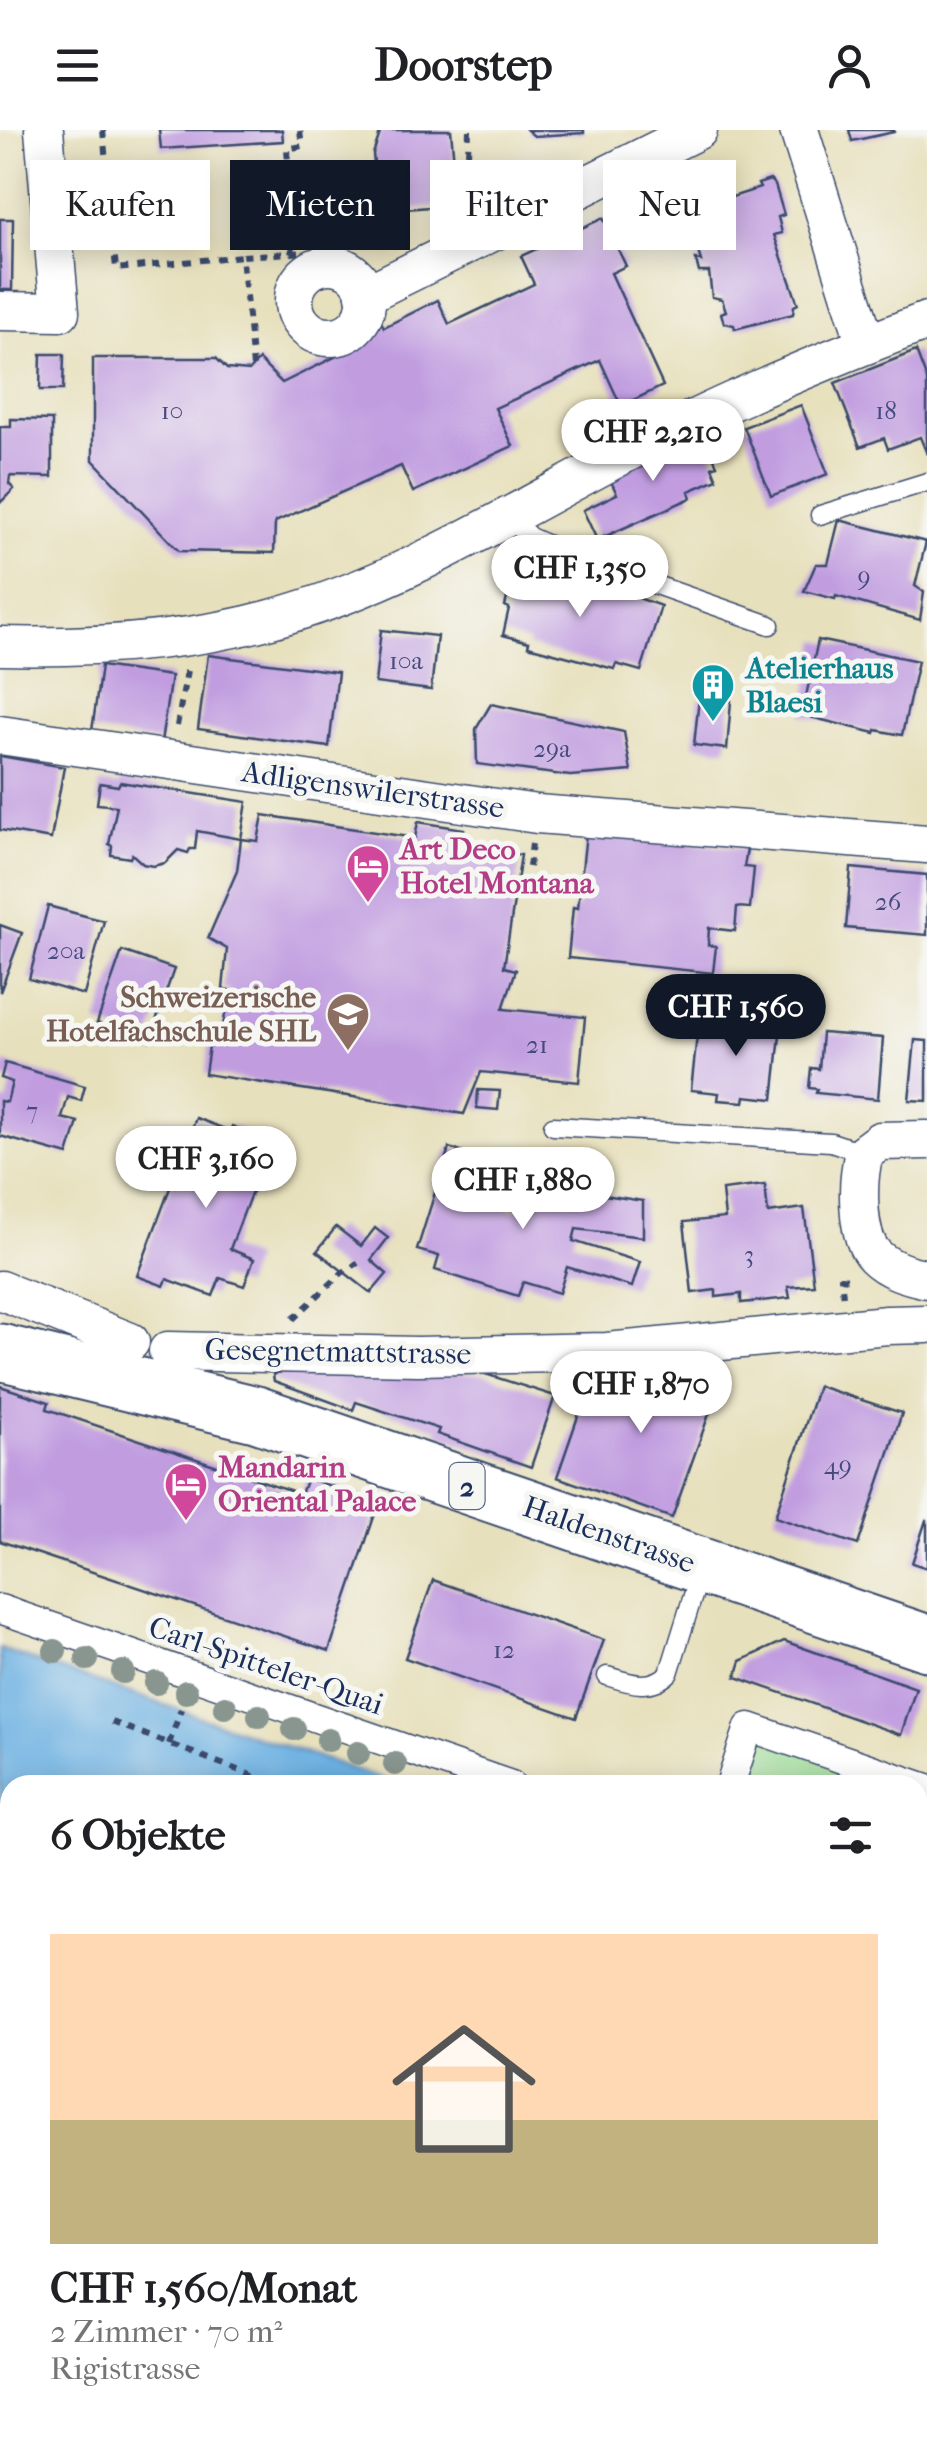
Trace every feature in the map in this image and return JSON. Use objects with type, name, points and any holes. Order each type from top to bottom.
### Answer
[{"type":"main road","name":"Haldenstrasse","points":[[0,1352],[119,1360],[170,1372],[256,1414],[927,1643]]},
{"type":"street","points":[[0,312],[60,312],[44,130]]},
{"type":"street","points":[[583,186],[698,130]]},
{"type":"street","points":[[799,130],[866,344]]},
{"type":"street","points":[[375,290],[454,250]]},
{"type":"street","points":[[0,646],[58,648],[194,636],[272,619],[380,581],[672,430],[927,321]]},
{"type":"street","name":"Adligenswilerstrasse","points":[[0,735],[538,814],[927,844]]},
{"type":"street","points":[[927,1140],[880,1141],[864,1153],[858,1174],[862,1228],[874,1255],[904,1275],[927,1278]]},
{"type":"street","points":[[0,1290],[119,1360]]},
{"type":"street","name":"Gesegnetmattstrasse","points":[[170,1372],[261,1352],[418,1356],[607,1352],[927,1324]]},
{"type":"street","name":"Carl-Spitteler-Quai","points":[[0,1609],[482,1775]]},
{"type":"street","points":[[733,1775],[749,1727],[889,1775]]},
{"type":"lane","points":[[820,515],[927,482]]},
{"type":"lane","points":[[506,516],[530,537],[572,556],[770,625]]},
{"type":"lane","points":[[553,1126],[830,1142],[864,1153]]},
{"type":"lane","points":[[607,1676],[646,1684],[662,1680],[669,1673],[702,1568]]},
{"type":"path","points":[[103,130],[116,269],[350,250],[375,290]]},
{"type":"path","points":[[290,253],[294,244],[287,149],[302,146],[300,130]]},
{"type":"path","points":[[469,130],[468,154],[476,160]]},
{"type":"path","points":[[242,256],[253,367]]},
{"type":"path","points":[[170,762],[194,636]]},
{"type":"path","points":[[261,1352],[344,1272],[358,1264]]},
{"type":"path","points":[[169,1744],[181,1709]]},
{"type":"path","points":[[112,1722],[250,1775]]},
{"type":"green space","points":[[749,1727],[889,1775],[733,1775]]},
{"type":"water","points":[[0,1649],[371,1775],[0,1775]]},
{"type":"building","points":[[159,130],[282,130],[283,141],[161,149]]},
{"type":"building","points":[[381,130],[451,130],[454,160],[430,160],[430,207],[410,209],[410,160],[374,160]]},
{"type":"building","points":[[527,130],[584,130],[584,133],[534,136]]},
{"type":"building","points":[[849,130],[894,130],[894,132],[852,141]]},
{"type":"building","points":[[770,180],[775,185],[784,215],[778,217],[782,233],[774,235],[798,304],[793,314],[735,329],[734,325],[724,323],[722,299],[712,297],[709,272],[699,272],[698,250],[736,250],[736,196],[760,188],[758,184]]},
{"type":"building","points":[[603,218],[603,250],[618,250],[626,266],[611,273],[663,386],[621,406],[600,360],[495,408],[513,446],[413,492],[401,466],[275,522],[274,553],[179,551],[93,460],[93,358],[216,358],[227,369],[249,371],[259,360],[282,383],[355,347],[361,330],[381,322],[384,327],[438,300],[449,324],[534,284],[521,256],[534,250],[583,250],[583,227]]},
{"type":"building","points":[[0,219],[13,219],[12,290],[0,290]]},
{"type":"building","points":[[916,351],[927,380],[927,454],[920,437],[888,449],[884,438],[860,447],[835,383]]},
{"type":"building","points":[[41,354],[64,354],[63,390],[40,390]]},
{"type":"building","points":[[801,405],[828,474],[771,496],[744,427]]},
{"type":"building","points":[[11,419],[52,420],[52,477],[10,476],[9,484],[14,489],[0,503],[0,427],[11,427]]},
{"type":"building","points":[[701,429],[717,465],[712,467],[717,479],[689,491],[691,498],[597,540],[583,510],[617,494],[606,471]]},
{"type":"building","points":[[839,520],[926,542],[915,586],[924,592],[920,620],[804,591],[816,564],[828,564]]},
{"type":"building","points":[[514,570],[544,579],[546,573],[567,578],[568,573],[661,606],[641,671],[616,664],[614,669],[528,646],[529,642],[503,635]]},
{"type":"building","points":[[381,630],[437,636],[431,690],[375,683]]},
{"type":"building","points":[[818,640],[918,661],[902,735],[876,730],[875,733],[802,715]]},
{"type":"building","points":[[208,655],[338,672],[329,747],[198,729]]},
{"type":"building","points":[[101,666],[171,676],[161,742],[92,731]]},
{"type":"building","name":"Atelierhaus Blaesi","points":[[699,698],[731,701],[727,749],[694,745]]},
{"type":"building","points":[[491,704],[624,732],[631,771],[570,776],[477,764],[476,729]]},
{"type":"building","points":[[0,756],[64,767],[51,839],[0,830]]},
{"type":"building","points":[[120,782],[247,802],[241,839],[197,831],[195,849],[188,853],[178,850],[165,863],[153,866],[143,864],[132,854],[130,858],[111,855],[109,844],[117,806],[97,804],[100,783],[118,786]]},
{"type":"building","points":[[263,815],[415,838],[418,822],[464,829],[461,845],[521,855],[504,967],[516,970],[503,1009],[585,1017],[579,1082],[481,1072],[464,1114],[205,1074],[211,1032],[222,1033],[229,990],[223,989],[227,949],[208,938],[237,871],[241,839],[258,841]]},
{"type":"building","points":[[586,833],[747,849],[744,867],[754,868],[750,908],[737,907],[735,931],[709,928],[708,945],[716,946],[713,973],[568,958]]},
{"type":"building","points":[[851,868],[927,875],[927,935],[846,928]]},
{"type":"building","points":[[48,906],[104,921],[84,995],[29,979]]},
{"type":"building","points":[[0,925],[22,933],[0,992]]},
{"type":"building","points":[[122,951],[174,969],[149,1041],[97,1023]]},
{"type":"building","points":[[699,1017],[781,1026],[773,1099],[745,1096],[744,1102],[718,1100],[719,1093],[691,1090]]},
{"type":"building","points":[[822,1033],[883,1038],[878,1099],[816,1093],[817,1089],[809,1088],[811,1068],[819,1069]]},
{"type":"building","points":[[915,1040],[927,1041],[927,1101],[909,1100]]},
{"type":"building","points":[[5,1063],[85,1086],[81,1101],[68,1097],[62,1118],[78,1122],[68,1155],[0,1136],[0,1101],[7,1102],[12,1082],[1,1078]]},
{"type":"building","points":[[478,1090],[500,1091],[498,1110],[477,1108]]},
{"type":"building","points":[[196,1118],[271,1141],[230,1249],[254,1259],[244,1286],[220,1278],[213,1296],[167,1279],[164,1286],[137,1276]]},
{"type":"building","points":[[449,1148],[490,1161],[478,1199],[518,1211],[527,1183],[643,1201],[643,1237],[576,1229],[573,1241],[640,1262],[632,1287],[567,1267],[559,1293],[523,1282],[518,1296],[435,1270],[439,1256],[417,1250]]},
{"type":"building","points":[[765,1185],[768,1213],[804,1208],[814,1285],[788,1287],[790,1298],[741,1303],[741,1294],[716,1297],[716,1290],[692,1293],[684,1222],[725,1218],[722,1190]]},
{"type":"building","points":[[336,1227],[361,1246],[375,1228],[388,1238],[371,1260],[387,1274],[371,1293],[317,1251]]},
{"type":"building","points":[[703,1365],[724,1372],[672,1518],[557,1477],[592,1376],[613,1374],[641,1384],[653,1376],[663,1379],[667,1368]]},
{"type":"building","points":[[482,1373],[555,1396],[531,1467],[437,1434],[439,1429],[356,1402],[353,1410],[274,1381],[273,1375]]},
{"type":"building","name":"Mandarin Oriental Palace","points":[[0,1386],[49,1402],[47,1409],[301,1494],[307,1478],[379,1502],[329,1651],[0,1541]]},
{"type":"building","points":[[818,1386],[902,1413],[858,1545],[775,1517]]},
{"type":"building","points":[[927,1520],[927,1568],[912,1563]]},
{"type":"building","points":[[433,1580],[604,1640],[576,1718],[405,1658]]},
{"type":"building","points":[[784,1641],[916,1688],[901,1735],[736,1677],[741,1661]]},
{"type":"place","name":"Atelierhaus Blaesi","points":[[713,723]]},
{"type":"place","name":"Art Deco Hotel Montana","points":[[368,904]]},
{"type":"place","name":"Schweizerische Hotelfachschule SHL","points":[[348,1052]]},
{"type":"place","name":"Mandarin Oriental Palace","points":[[186,1522]]}]
